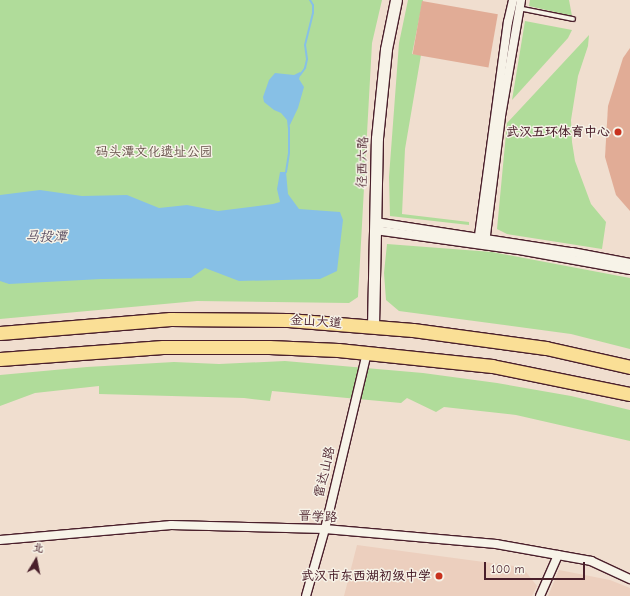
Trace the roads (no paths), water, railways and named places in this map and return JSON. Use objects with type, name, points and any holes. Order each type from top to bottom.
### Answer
[{"type":"main road","name":"金山大道","points":[[0,333],[170,319],[288,320],[413,330],[546,348],[630,367]]},
{"type":"main road","name":"金山大道","points":[[0,359],[163,347],[269,347],[366,353],[492,366],[630,394]]},
{"type":"street","name":"径西六路","points":[[373,326],[377,138],[386,49],[396,0]]},
{"type":"street","points":[[482,241],[516,4]]},
{"type":"street","points":[[375,226],[630,263]]},
{"type":"street","points":[[482,241],[630,270]]},
{"type":"street","name":"雷达山路","points":[[306,596],[325,529],[366,353]]},
{"type":"street","name":"晋学路","points":[[0,540],[171,525],[325,529],[496,544],[590,561],[630,579]]},
{"type":"street","points":[[540,596],[558,555]]},
{"type":"lane","points":[[516,4],[573,19]]},
{"type":"water","points":[[300,72],[299,79],[304,87],[298,108],[288,129],[287,120],[281,113],[274,110],[264,102],[263,97],[269,80],[275,73],[294,75]]},
{"type":"water","name":"马投潭","points":[[280,172],[286,172],[288,194],[299,209],[340,212],[343,220],[337,271],[320,279],[239,281],[205,268],[191,278],[101,279],[9,284],[0,281],[0,195],[40,190],[82,196],[127,195],[159,208],[187,205],[218,211],[280,202],[277,189]]},
{"type":"waterway","points":[[300,75],[305,68],[307,59],[305,45],[313,13],[313,5],[310,0]]},
{"type":"waterway","points":[[286,172],[289,153],[289,127]]},
{"type":"place","name":"武汉五环体育中心","points":[[618,132]]},
{"type":"place","name":"武汉市东西湖初级中学","points":[[439,576]]},
{"type":"park label","name":"码头潭文化遗址公园","points":[[154,152]]}]
